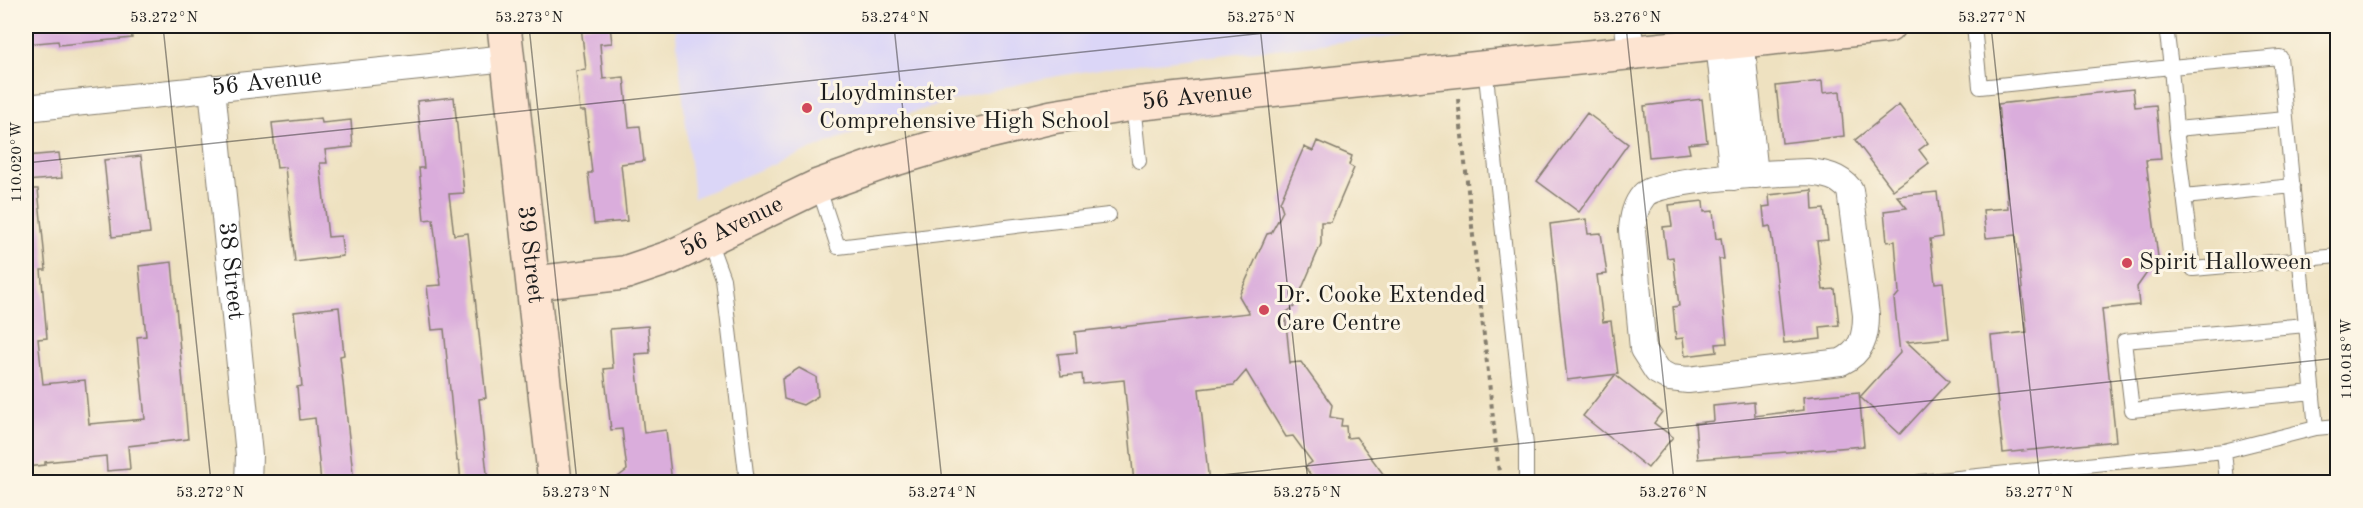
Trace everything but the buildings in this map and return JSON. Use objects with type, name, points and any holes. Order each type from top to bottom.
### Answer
[{"type":"street","name":"39 Street","points":[[504,26],[555,483]]},
{"type":"street","name":"56 Avenue","points":[[534,283],[624,273],[671,257],[818,186],[885,162],[972,136],[1052,117],[1133,104],[1485,67],[1629,39],[1730,42],[1802,30],[1888,26]]},
{"type":"street","points":[[1730,42],[1744,176]]},
{"type":"street","name":"56 Avenue","points":[[26,108],[507,58]]},
{"type":"street","name":"38 Street","points":[[212,88],[249,455],[248,483]]},
{"type":"street","points":[[1808,172],[1828,174],[1842,180],[1850,190],[1866,315],[1866,331],[1861,347],[1852,357],[1841,362],[1688,380],[1671,378],[1657,371],[1643,349],[1632,230],[1634,211],[1644,195],[1656,188],[1744,176],[1808,172]]},
{"type":"lane","points":[[1974,26],[1980,87],[2171,66],[2280,57],[2316,428]]},
{"type":"lane","points":[[2166,26],[2193,269],[2337,256]]},
{"type":"lane","points":[[1485,67],[1526,445],[1527,483]]},
{"type":"lane","points":[[1133,104],[1139,161]]},
{"type":"lane","points":[[2176,129],[2286,119]]},
{"type":"lane","points":[[818,186],[838,248],[1109,215]]},
{"type":"lane","points":[[2184,197],[2293,186]]},
{"type":"lane","points":[[708,238],[723,279],[747,483]]},
{"type":"lane","points":[[2306,325],[2124,341],[2132,410],[2313,392]]},
{"type":"lane","points":[[1919,483],[2224,451],[2316,428],[2337,426]]},
{"type":"lane","points":[[2224,451],[2228,483]]},
{"type":"path","points":[[1458,99],[1500,483]]},
{"type":"shaded area","name":"Lloydminster Comprehensive High School","points":[[675,26],[1485,26],[1111,67],[1046,78],[972,95],[887,120],[783,160],[694,198]]},
{"type":"place","name":"Lloydminster Comprehensive High School","points":[[807,108]]},
{"type":"place","name":"Spirit Halloween","points":[[2127,263]]},
{"type":"place","name":"Dr. Cooke Extended Care Centre","points":[[1264,310]]}]
